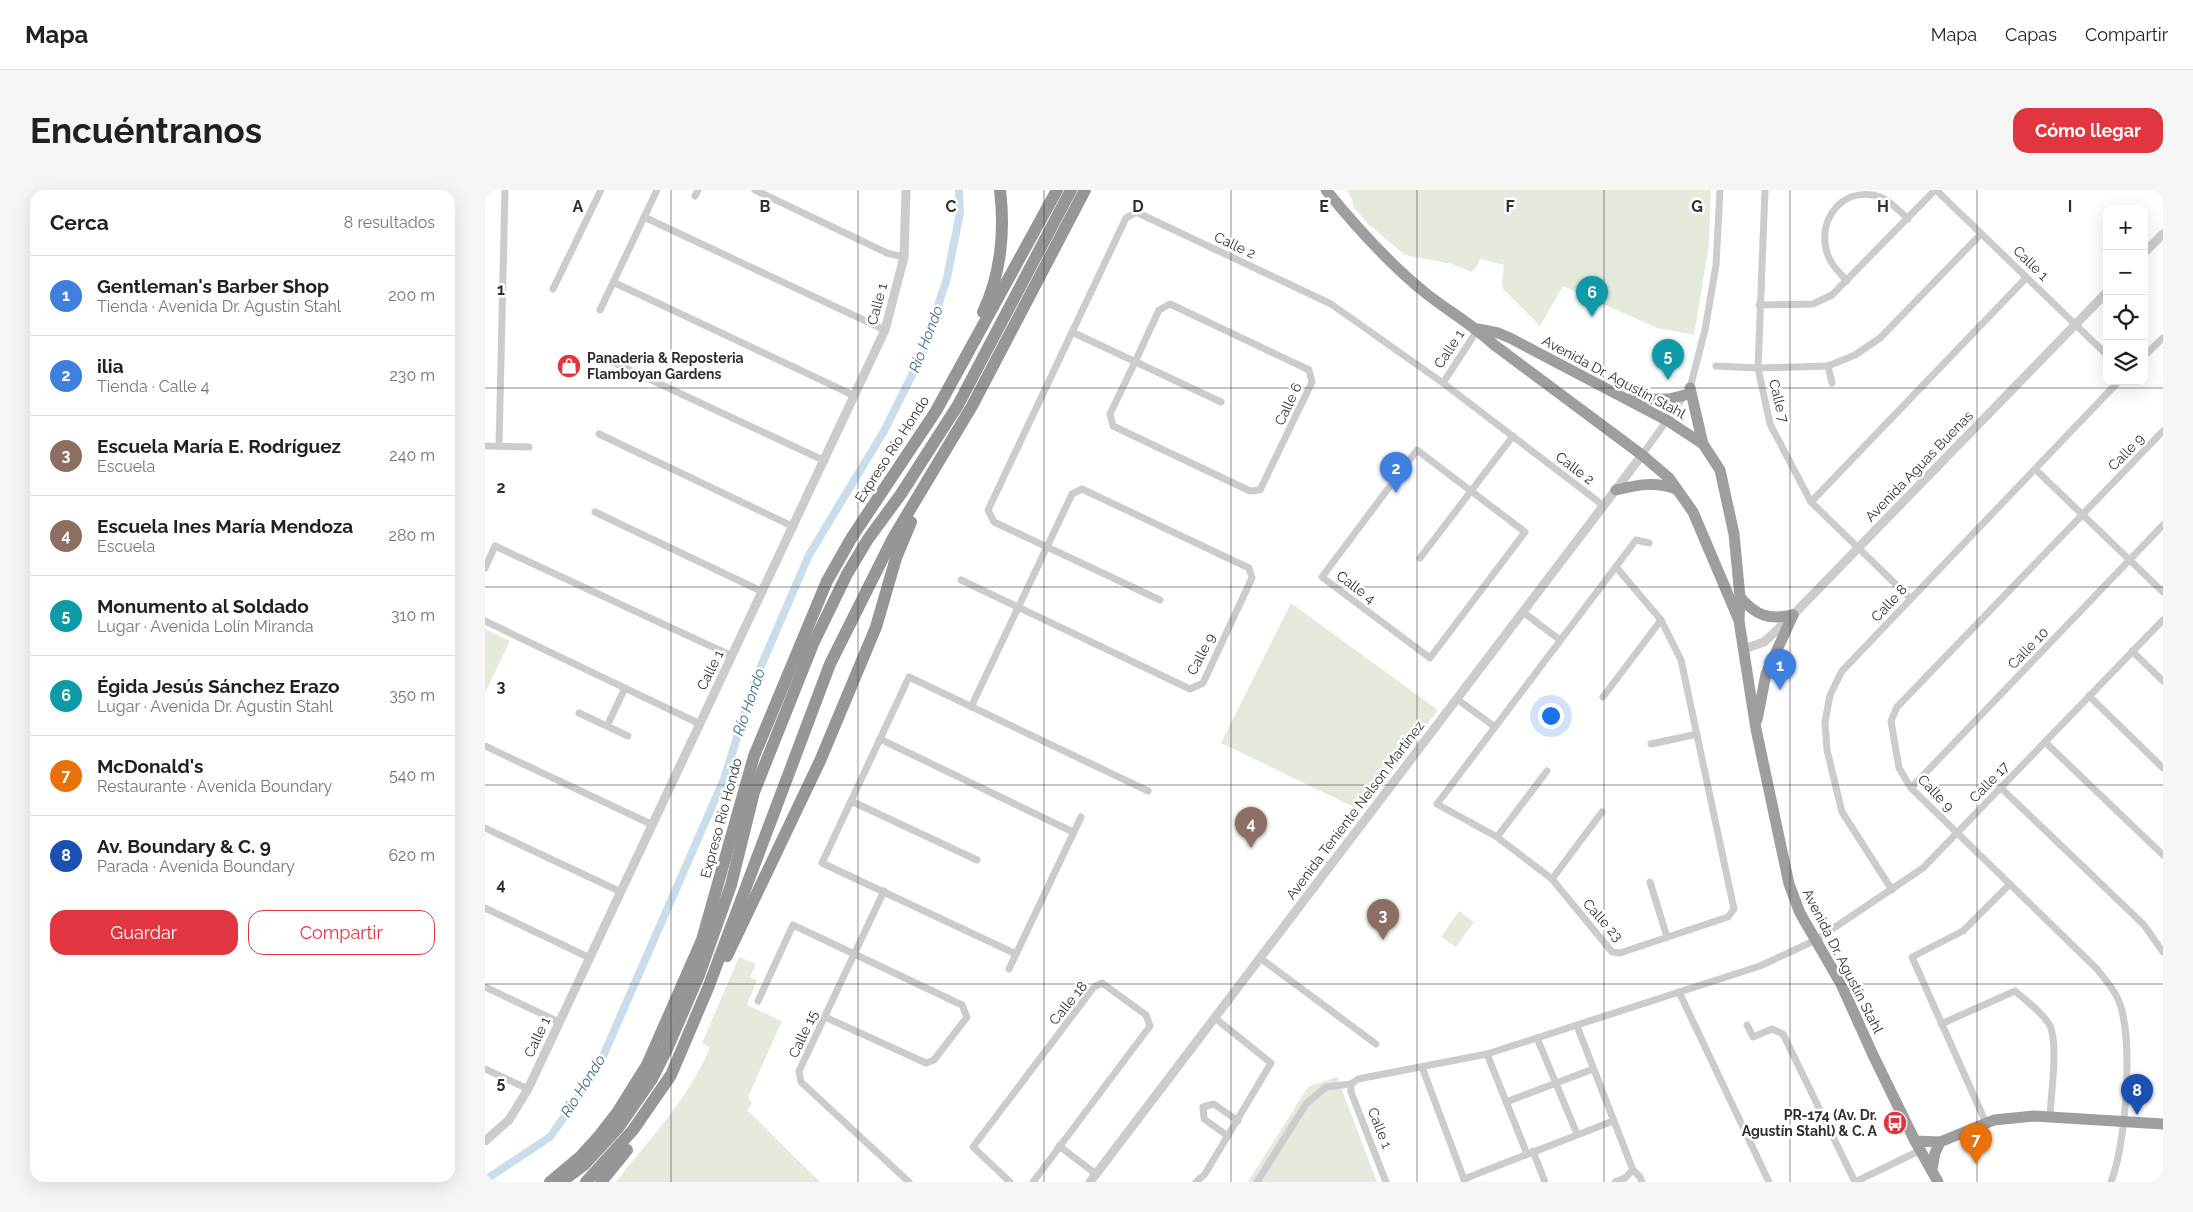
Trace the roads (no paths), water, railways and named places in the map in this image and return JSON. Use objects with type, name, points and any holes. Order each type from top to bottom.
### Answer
[{"type":"highway","points":[[962,365],[965,348],[987,305],[999,259],[1003,219],[1000,190]]},
{"type":"highway","name":"Expreso Río Hondo","points":[[550,1182],[581,1156],[599,1136],[617,1113],[647,1065],[702,940],[754,756],[827,581],[852,537],[917,441],[962,365],[1057,190]]},
{"type":"highway","name":"Avenida Dr. Agustín Stahl","points":[[1326,190],[1387,258],[1429,296],[1478,329],[1493,344],[1642,455],[1669,478],[1693,512],[1739,621],[1756,729],[1789,884],[1800,913],[1841,984],[1873,1055],[1938,1182]]},
{"type":"highway","points":[[601,1182],[660,1102],[708,988],[830,664],[867,587],[893,538],[972,406],[1082,192]]},
{"type":"highway","points":[[561,1182],[584,1165],[618,1128],[652,1079],[699,975],[731,886],[754,792],[813,644],[833,600],[864,546],[901,494],[958,405],[1082,192]]},
{"type":"highway","name":"Avenida Dr. Agustín Stahl","points":[[1478,329],[1498,333],[1510,338],[1668,421],[1703,444],[1720,470],[1734,534],[1740,598],[1739,621]]},
{"type":"highway","points":[[1627,399],[1669,399],[1688,392],[1703,444]]},
{"type":"highway","points":[[708,988],[735,942],[820,761],[876,627],[896,558],[906,533],[945,453]]},
{"type":"highway","points":[[1616,490],[1642,484],[1661,484],[1676,489]]},
{"type":"highway","points":[[1705,540],[1724,563],[1736,563]]},
{"type":"highway","points":[[1740,598],[1749,608],[1761,614],[1775,618],[1793,615]]},
{"type":"highway","points":[[1756,729],[1766,674],[1793,615]]},
{"type":"highway","points":[[571,1182],[618,1138],[638,1113],[658,1082],[702,984],[790,754],[810,714]]},
{"type":"highway","points":[[586,1182],[633,1130],[667,1084]]},
{"type":"highway","points":[[1918,1146],[1941,1142],[1986,1123],[2005,1118],[2050,1116],[2163,1124]]},
{"type":"highway","points":[[1932,1170],[1935,1153],[1941,1142]]},
{"type":"street","points":[[499,446],[505,190]]},
{"type":"street","points":[[553,289],[601,190]]},
{"type":"street","points":[[600,310],[657,190]]},
{"type":"street","points":[[755,190],[887,253],[904,257]]},
{"type":"street","name":"Calle 1","points":[[485,1141],[509,1120],[528,1089],[885,330],[904,257],[907,190]]},
{"type":"street","points":[[1642,455],[1688,392],[1705,330],[1716,265],[1720,190]]},
{"type":"street","name":"Calle 7","points":[[1765,190],[1758,368],[1770,424],[1811,502],[1910,598]]},
{"type":"street","points":[[1759,305],[1813,304],[1832,295],[1935,190]]},
{"type":"street","name":"Calle 1","points":[[1935,190],[2103,351]]},
{"type":"street","points":[[1847,281],[1832,265],[1826,248],[1827,222],[1835,206],[1853,196],[1873,195],[1887,201],[1908,219]]},
{"type":"street","name":"Calle 2","points":[[1047,547],[994,522],[988,510],[1126,218],[1136,212],[1331,304],[1443,384],[1604,506]]},
{"type":"street","points":[[644,217],[885,330]]},
{"type":"street","points":[[1716,366],[1758,368],[1828,366],[1855,356],[1880,338],[1981,234]]},
{"type":"street","points":[[2147,250],[2163,234]]},
{"type":"street","points":[[1811,502],[2026,278]]},
{"type":"street","points":[[613,282],[855,396]]},
{"type":"street","name":"Avenida Aguas Buenas","points":[[1744,648],[1764,642],[1793,615],[2104,295]]},
{"type":"street","name":"Calle 6","points":[[1170,304],[1309,370],[1312,382],[1261,490],[1250,491],[1113,426],[1110,414],[1135,362],[1159,310],[1170,304]]},
{"type":"street","name":"Calle 1","points":[[1443,384],[1478,329]]},
{"type":"street","points":[[1072,332],[1221,402]]},
{"type":"street","points":[[2148,352],[2163,338]]},
{"type":"street","points":[[602,357],[825,461]]},
{"type":"street","points":[[1828,366],[1832,383]]},
{"type":"street","name":"Calle 8","points":[[1892,890],[1842,812],[1827,750],[1825,722],[1830,695],[1842,671],[2115,385]]},
{"type":"street","name":"Calle 9","points":[[2111,1182],[2117,1164],[2124,1121],[2127,1040],[2118,998],[2097,968],[1911,788],[1899,768],[1891,721],[1897,707],[2163,431]]},
{"type":"street","points":[[599,434],[794,526]]},
{"type":"street","points":[[1420,558],[1513,436]]},
{"type":"street","points":[[485,446],[529,447]]},
{"type":"street","name":"Calle 4","points":[[1417,450],[1471,492],[1525,532],[1430,658],[1322,577],[1417,450]]},
{"type":"street","name":"Avenida Teniente Nelson Martínez","points":[[1093,1178],[1642,455]]},
{"type":"street","points":[[2035,468],[2163,592]]},
{"type":"street","name":"Calle 9","points":[[961,580],[1190,689],[1203,683],[1252,578],[1249,568],[1082,489],[1072,494],[1047,547]]},
{"type":"street","points":[[595,512],[763,592]]},
{"type":"street","name":"Calle 10","points":[[1911,788],[2163,525]]},
{"type":"street","name":"Calle 23","points":[[1616,567],[1661,620],[1681,660],[1734,909],[1728,918],[1620,953],[1612,952],[1552,880],[1497,837],[1437,804],[1636,540],[1649,543]]},
{"type":"street","points":[[485,568],[495,546],[732,656]]},
{"type":"street","points":[[971,707],[1047,547],[1160,600]]},
{"type":"street","points":[[1523,612],[1560,640]]},
{"type":"street","points":[[1603,697],[1661,620]]},
{"type":"street","name":"Calle 17","points":[[1257,1182],[1306,1104],[1326,1087],[1351,1084],[1358,1079],[1487,1054],[1760,966],[1816,940],[1923,868],[2163,620]]},
{"type":"street","points":[[485,622],[700,724]]},
{"type":"street","points":[[2132,651],[2163,681]]},
{"type":"street","points":[[1016,954],[822,863],[909,677],[1148,791]]},
{"type":"street","points":[[607,726],[625,688]]},
{"type":"street","points":[[2089,696],[2163,768]]},
{"type":"street","points":[[1457,699],[1495,727]]},
{"type":"street","points":[[579,713],[628,736]]},
{"type":"street","points":[[1651,744],[1697,734]]},
{"type":"street","points":[[880,739],[1073,832]]},
{"type":"street","points":[[2045,742],[2163,855]]},
{"type":"street","points":[[485,746],[653,825]]},
{"type":"street","points":[[1497,837],[1547,771]]},
{"type":"street","points":[[2001,788],[2144,925],[2163,952]]},
{"type":"street","points":[[851,800],[977,860]]},
{"type":"street","points":[[1552,880],[1602,812]]},
{"type":"street","points":[[1009,969],[1081,817]]},
{"type":"street","points":[[485,828],[621,892]]},
{"type":"street","points":[[1650,882],[1667,937]]},
{"type":"street","points":[[1986,1123],[1912,957],[1963,931],[2010,884]]},
{"type":"street","name":"Calle 15","points":[[884,891],[799,1071],[801,1082],[909,1182]]},
{"type":"street","points":[[485,908],[590,958]]},
{"type":"street","points":[[758,1001],[793,925],[962,1005],[967,1017],[934,1060],[926,1063],[825,1017]]},
{"type":"street","points":[[1260,958],[1376,1044]]},
{"type":"street","name":"Calle 18","points":[[1010,1182],[973,1147],[1093,987],[1102,984],[1146,1015],[1150,1026],[1033,1182]]},
{"type":"street","points":[[485,987],[559,1022]]},
{"type":"street","points":[[1941,1024],[2015,991],[2048,1022],[2054,1036],[2050,1116]]},
{"type":"street","points":[[1679,992],[1769,1182]]},
{"type":"street","points":[[1196,1182],[1205,1174],[1271,1063],[1215,1018]]},
{"type":"street","points":[[1747,1025],[1753,1037],[1772,1029],[1783,1034],[1855,1182],[1918,1146]]},
{"type":"street","points":[[1577,1026],[1633,1170],[1642,1182]]},
{"type":"street","points":[[1537,1038],[1577,1134]]},
{"type":"street","points":[[1487,1054],[1506,1102],[1545,1182]]},
{"type":"street","points":[[1422,1067],[1464,1181],[1613,1120]]},
{"type":"street","points":[[485,1069],[528,1089]]},
{"type":"street","points":[[1506,1102],[1593,1069]]},
{"type":"street","name":"Calle 1","points":[[1351,1084],[1351,1092],[1386,1182]]},
{"type":"street","points":[[1228,1136],[1204,1118],[1203,1107],[1214,1104],[1238,1120]]},
{"type":"street","points":[[1059,1146],[1093,1178]]},
{"type":"street","points":[[1615,1182],[1625,1178],[1633,1170]]},
{"type":"waterway","name":"Río Hondo","points":[[485,1180],[550,1137],[597,1070],[724,779],[755,680],[809,555],[884,431],[922,355],[947,278],[960,213],[959,190]]},
{"type":"place","name":"Égida Jesús Sánchez Erazo","points":[[1592,317]]},
{"type":"place","name":"Panaderia & Reposteria Flamboyan Gardens","points":[[569,366]]},
{"type":"place","name":"Monumento al Soldado","points":[[1668,380]]},
{"type":"place","name":"ilia","points":[[1396,493]]},
{"type":"place","name":"Gentleman's Barber Shop","points":[[1780,690]]},
{"type":"place","name":"Escuela Ines María Mendoza","points":[[1251,848]]},
{"type":"place","name":"Escuela María E. Rodríguez","points":[[1383,940]]},
{"type":"place","name":"Av. Boundary & C. 9","points":[[2137,1115]]},
{"type":"place","name":"PR-174 (Av. Dr. Agustín Stahl) & C. A","points":[[1895,1123]]},
{"type":"place","name":"McDonald's","points":[[1976,1164]]}]
